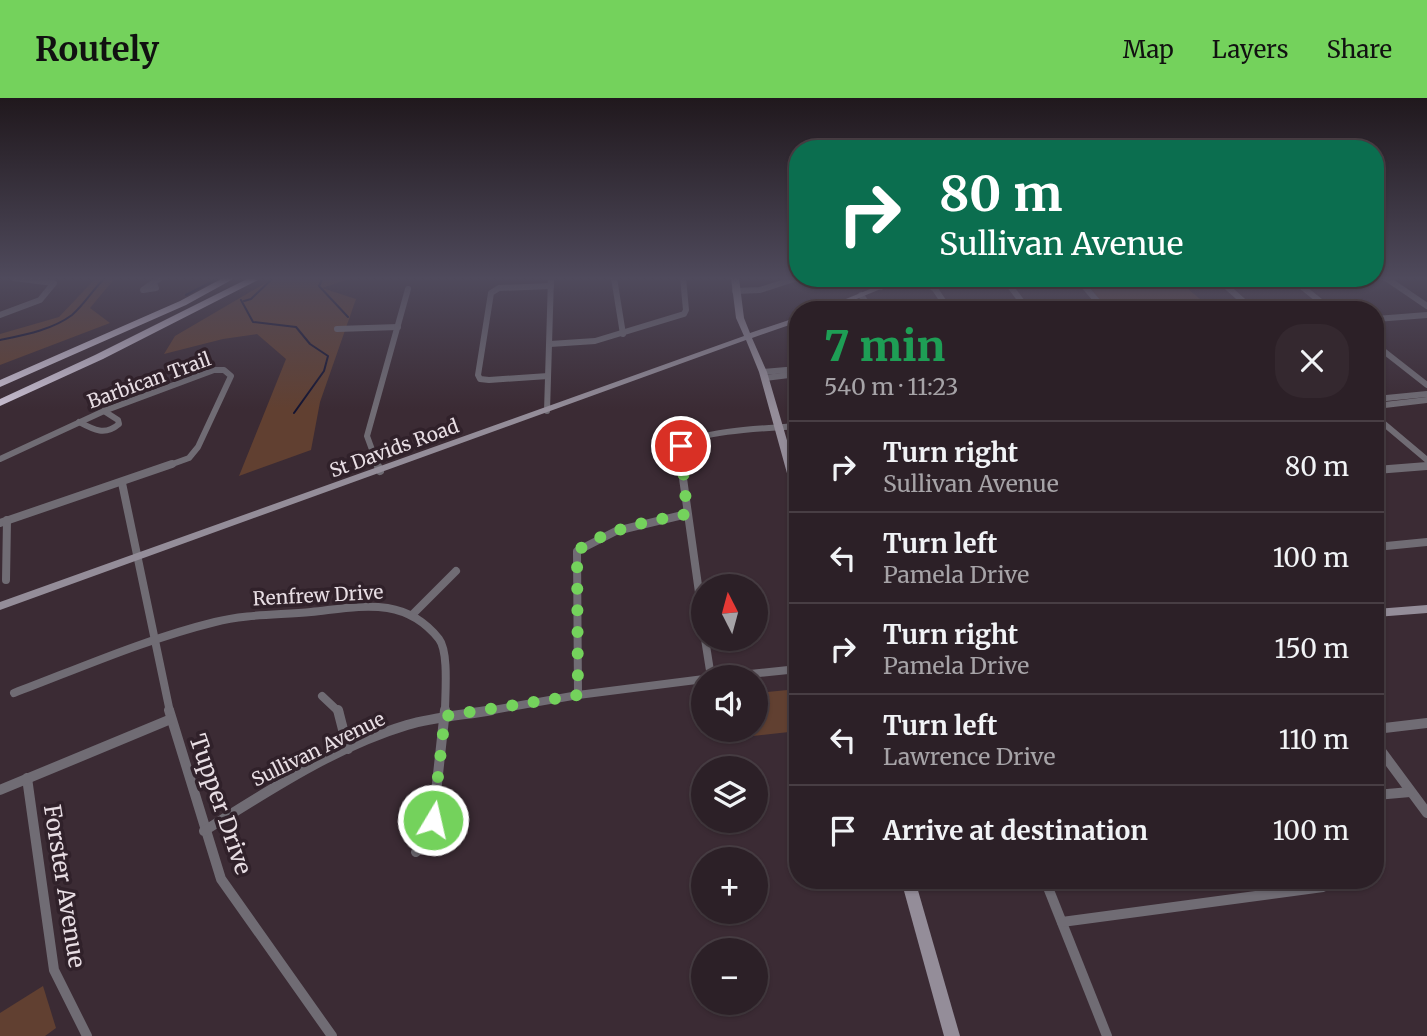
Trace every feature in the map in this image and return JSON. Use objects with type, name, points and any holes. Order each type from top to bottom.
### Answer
[{"type":"highway","points":[[0,375],[133,322]]},
{"type":"highway","points":[[0,384],[141,322]]},
{"type":"highway","points":[[0,395],[164,322]]},
{"type":"highway","points":[[0,403],[169,322]]},
{"type":"main road","points":[[741,322],[764,375],[789,463]]},
{"type":"main road","name":"St Davids Road","points":[[0,606],[789,323]]},
{"type":"main road","points":[[1384,611],[1427,609]]},
{"type":"main road","points":[[911,889],[952,1036]]},
{"type":"street","points":[[380,471],[367,436],[399,322]]},
{"type":"street","points":[[486,322],[478,375],[480,379],[548,376]]},
{"type":"street","points":[[547,411],[550,322]]},
{"type":"street","points":[[621,322],[623,334]]},
{"type":"street","points":[[550,344],[595,341],[660,322]]},
{"type":"street","points":[[337,329],[398,327]]},
{"type":"street","points":[[1384,351],[1427,385]]},
{"type":"street","name":"Barbican Trail","points":[[0,459],[104,411],[214,370],[224,370],[231,376],[198,447],[189,458],[4,521]]},
{"type":"street","points":[[764,375],[789,373]]},
{"type":"street","points":[[1384,398],[1427,394]]},
{"type":"street","points":[[1384,405],[1427,400]]},
{"type":"street","points":[[79,422],[97,432],[114,430],[119,424],[118,420],[104,411]]},
{"type":"street","points":[[1384,424],[1427,463]]},
{"type":"street","points":[[696,574],[680,460],[684,442],[702,435],[789,427]]},
{"type":"street","points":[[1384,469],[1427,463]]},
{"type":"street","name":"Tupper Drive","points":[[122,483],[171,719],[220,879],[332,1036]]},
{"type":"street","points":[[578,695],[577,551],[585,545],[639,523],[687,514]]},
{"type":"street","points":[[4,521],[6,580]]},
{"type":"street","points":[[1384,546],[1427,542]]},
{"type":"street","points":[[416,852],[433,820],[445,716],[444,652],[435,634],[413,614],[456,571]]},
{"type":"street","name":"Renfrew Drive","points":[[14,693],[155,640],[242,616],[364,607],[396,608],[413,614]]},
{"type":"street","points":[[768,672],[789,670]]},
{"type":"street","name":"Sullivan Avenue","points":[[204,831],[281,783],[348,749],[408,724],[578,695],[691,681]]},
{"type":"street","points":[[322,696],[338,710],[348,749]]},
{"type":"street","points":[[0,790],[171,719]]},
{"type":"street","points":[[1384,728],[1427,723]]},
{"type":"street","points":[[1384,755],[1427,813]]},
{"type":"street","name":"Forster Avenue","points":[[27,778],[54,970],[87,1036]]},
{"type":"street","points":[[1384,794],[1410,792]]},
{"type":"street","points":[[1049,889],[1107,1036]]},
{"type":"street","points":[[1062,922],[1308,889]]},
{"type":"shaded area","points":[[42,322],[110,323],[0,365],[0,334]]},
{"type":"shaded area","points":[[199,322],[348,322],[320,402],[311,450],[239,476],[286,359],[257,334],[223,339],[164,354],[175,336]]},
{"type":"shaded area","points":[[789,690],[789,732],[768,734],[768,692]]},
{"type":"shaded area","points":[[43,986],[56,1028],[45,1036],[0,1036],[0,1013]]},
{"type":"waterway","points":[[0,340],[38,331],[61,322]]},
{"type":"waterway","points":[[253,322],[296,327],[310,344],[328,356],[324,371],[294,413]]},
{"type":"route","points":[[433,820],[445,716],[578,695],[577,551],[585,545],[639,523],[687,514],[680,460],[681,446]]}]
